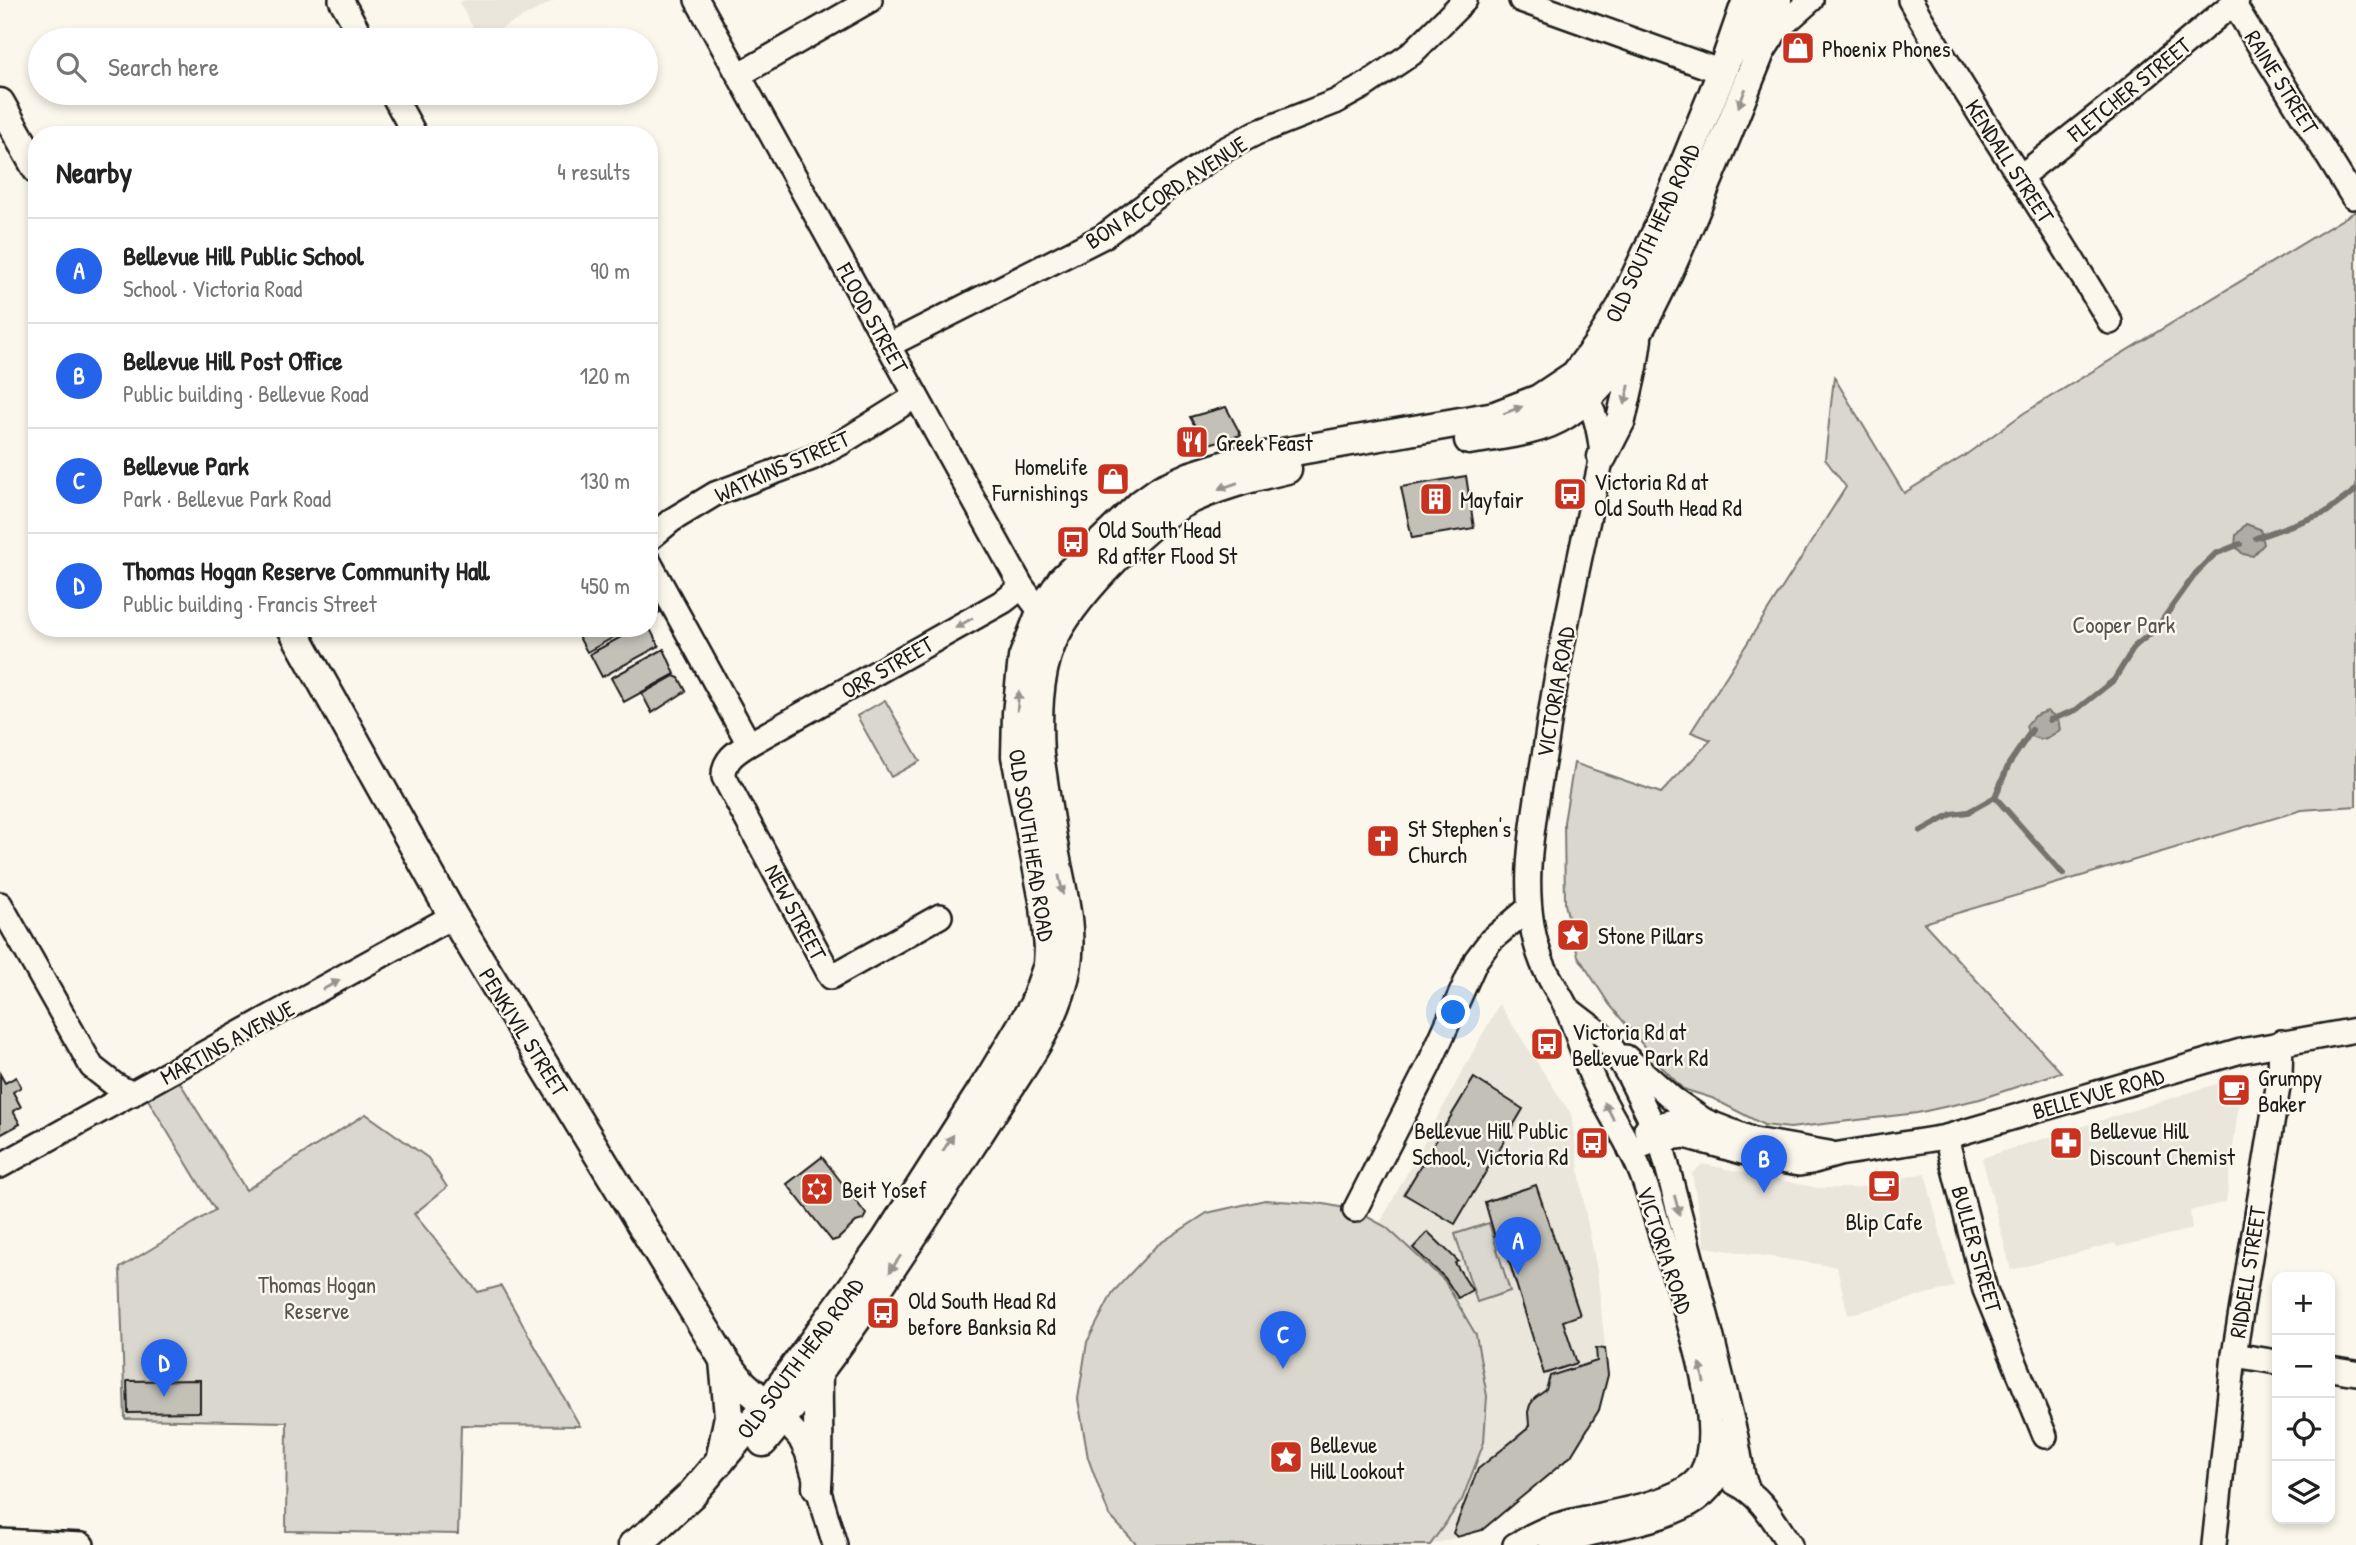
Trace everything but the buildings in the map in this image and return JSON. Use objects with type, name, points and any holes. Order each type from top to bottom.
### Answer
[{"type":"main road","name":"OLD SOUTH HEAD ROAD","points":[[664,1545],[711,1501],[774,1412],[1020,1031],[1041,987],[1048,965],[1049,948],[1045,906],[1016,756],[1023,658],[1050,619],[1074,605],[1152,525],[1183,503],[1230,484],[1306,464],[1464,441],[1531,428],[1566,414],[1597,346],[1622,306],[1658,227],[1722,72],[1747,0]]},
{"type":"main road","name":"OLD SOUTH HEAD ROAD","points":[[1581,386],[1625,352],[1639,329],[1679,248],[1724,145],[1761,50],[1770,36],[1774,0]]},
{"type":"main road","points":[[0,103],[28,153]]},
{"type":"main road","points":[[1602,457],[1621,420],[1639,329]]},
{"type":"main road","name":"OLD SOUTH HEAD ROAD","points":[[633,1545],[669,1517],[720,1464],[818,1372],[866,1307],[914,1234],[1020,1070],[1050,1017],[1067,969],[1069,938],[1066,906],[1039,755],[1038,709],[1050,646],[1050,619]]},
{"type":"main road","name":"PENKIVIL STREET","points":[[297,637],[453,916],[724,1360],[743,1384],[774,1412]]},
{"type":"main road","points":[[720,1464],[729,1416],[724,1360]]},
{"type":"main road","points":[[817,1487],[818,1372]]},
{"type":"street","points":[[341,0],[356,28]]},
{"type":"street","name":"FLOOD STREET","points":[[697,0],[1022,587],[1050,619]]},
{"type":"street","points":[[739,75],[870,0]]},
{"type":"street","name":"BON ACCORD AVENUE","points":[[889,345],[1104,236],[1222,151],[1256,133],[1335,102],[1364,86],[1411,54],[1465,0]]},
{"type":"street","points":[[1521,0],[1722,72],[1757,12],[1774,0]]},
{"type":"street","points":[[1770,36],[1811,0]]},
{"type":"street","name":"KENDALL STREET","points":[[1910,0],[1949,67],[2063,242],[2109,322]]},
{"type":"street","name":"FLETCHER STREET","points":[[2020,177],[2235,2]]},
{"type":"street","name":"RAINE STREET","points":[[2235,2],[2353,197]]},
{"type":"street","points":[[398,105],[410,126]]},
{"type":"street","name":"VICTORIA ROAD","points":[[1581,386],[1600,431],[1602,457],[1558,659],[1532,829],[1529,908],[1543,966],[1567,1008],[1583,1058],[1640,1170],[1697,1350],[1709,1426],[1709,1471]]},
{"type":"street","name":"WATKINS STREET","points":[[658,532],[715,494],[812,458],[916,396]]},
{"type":"street","points":[[658,578],[749,744]]},
{"type":"street","name":"ORR STREET","points":[[749,744],[992,607],[1022,587]]},
{"type":"street","name":"NEW STREET","points":[[749,744],[727,761],[723,769],[724,777],[831,977],[940,916]]},
{"type":"street","points":[[0,904],[92,1067],[132,1094]]},
{"type":"street","points":[[1355,1210],[1428,1067],[1476,960],[1491,940],[1529,908]]},
{"type":"street","name":"MARTINS AVENUE","points":[[0,1166],[453,916]]},
{"type":"street","name":"VICTORIA ROAD","points":[[1567,1008],[1606,1038],[1658,1132],[1727,1401]]},
{"type":"street","name":"BELLEVUE ROAD","points":[[1658,1132],[1685,1136],[1767,1159],[1799,1164],[1839,1154],[1946,1137],[2241,1051],[2356,1030]]},
{"type":"street","points":[[1606,1038],[1672,1099],[1705,1121]]},
{"type":"street","name":"RIDDELL STREET","points":[[2214,1545],[2234,1355],[2280,1074],[2281,1042]]},
{"type":"street","points":[[91,1116],[95,1097],[92,1067]]},
{"type":"street","name":"BELLEVUE ROAD","points":[[1627,1144],[1658,1132],[1680,1119],[1705,1121],[1754,1140],[1839,1154]]},
{"type":"street","name":"BULLER STREET","points":[[1946,1137],[1985,1290],[2045,1436]]},
{"type":"street","points":[[2234,1355],[2272,1361]]},
{"type":"street","points":[[2335,1370],[2356,1373]]},
{"type":"street","points":[[1515,1545],[1554,1526],[1665,1516],[1686,1507],[1702,1496],[1709,1471],[1728,1442],[1727,1401]]},
{"type":"street","points":[[1727,1401],[1748,1490]]},
{"type":"street","points":[[774,1412],[804,1444],[835,1545]]},
{"type":"street","points":[[1709,1471],[1748,1490],[1764,1506],[1790,1545]]},
{"type":"street","points":[[1551,1545],[1604,1522]]},
{"type":"street","points":[[0,1541],[82,1545]]},
{"type":"shaded area","points":[[464,0],[555,0],[502,28],[473,28],[459,3]]},
{"type":"shaded area","points":[[2246,524],[2260,529],[2264,544],[2253,556],[2243,554],[2235,546],[2236,535]]},
{"type":"shaded area","points":[[2047,711],[2058,718],[2060,730],[2045,738],[2038,739],[2029,735],[2026,726],[2034,716]]},
{"type":"shaded area","points":[[1499,1004],[1571,1114],[1597,1270],[1608,1375],[1599,1410],[1571,1456],[1482,1530],[1430,1545],[1462,1500],[1476,1335],[1444,1280],[1380,1223]]},
{"type":"shaded area","points":[[2238,1077],[2242,1079],[2226,1202],[2190,1211],[2192,1229],[2117,1247],[2115,1243],[2011,1270],[1982,1158]]},
{"type":"shaded area","points":[[1703,1164],[1818,1188],[1855,1188],[1925,1173],[1954,1287],[1848,1315],[1837,1267],[1705,1247],[1692,1173]]},
{"type":"green space","name":"Cooper Park","points":[[2356,211],[2356,806],[2302,810],[1924,923],[2061,1072],[1980,1099],[1917,1113],[1790,1128],[1764,1125],[1712,1098],[1683,1089],[1609,1004],[1578,956],[1565,904],[1564,822],[1574,763],[1661,793],[1711,740],[1691,732],[1846,487],[1825,459],[1834,377],[1904,493],[1964,456],[2024,413]]},
{"type":"green space","points":[[885,700],[920,761],[891,777],[857,716]]},
{"type":"green space","name":"Thomas Hogan Reserve","points":[[179,1081],[246,1190],[366,1114],[428,1158],[447,1187],[414,1214],[478,1292],[501,1286],[580,1426],[461,1425],[458,1534],[286,1531],[287,1422],[125,1419],[120,1268],[215,1210],[147,1098]]},
{"type":"green space","points":[[1265,1200],[1324,1204],[1355,1210],[1386,1227],[1444,1280],[1476,1335],[1487,1396],[1484,1442],[1462,1500],[1430,1545],[1137,1545],[1109,1515],[1088,1458],[1078,1399],[1087,1342],[1113,1292],[1156,1246],[1207,1213]]},
{"type":"green space","points":[[1489,1223],[1510,1291],[1477,1302],[1455,1234]]},
{"type":"waterway","points":[[2256,538],[2325,513],[2356,490]]},
{"type":"waterway","points":[[2050,720],[2076,710],[2114,680],[2135,646],[2156,629],[2196,573],[2215,554],[2240,544]]},
{"type":"waterway","points":[[1921,831],[1952,814],[1968,812],[1995,797],[2009,764],[2032,730]]},
{"type":"waterway","points":[[1995,797],[2063,874]]},
{"type":"place","name":"Phoenix Phones","points":[[1798,48]]},
{"type":"place","name":"Greek Feast","points":[[1192,442]]},
{"type":"place","name":"Homelife Furnishings","points":[[1113,479]]},
{"type":"place","name":"Victoria Rd at Old South Head Rd","points":[[1570,494]]},
{"type":"place","name":"Mayfair","points":[[1436,499]]},
{"type":"place","name":"Old South Head Rd after Flood St","points":[[1073,542]]},
{"type":"place","name":"St Stephen's Church","points":[[1383,841]]},
{"type":"place","name":"Stone Pillars","points":[[1573,935]]},
{"type":"place","name":"Victoria Rd at Bellevue Park Rd","points":[[1547,1044]]},
{"type":"place","name":"Grumpy Baker","points":[[2234,1090]]},
{"type":"place","name":"Bellevue Hill Public School, Victoria Rd","points":[[1592,1143]]},
{"type":"place","name":"Bellevue Hill Discount Chemist","points":[[2066,1143]]},
{"type":"place","name":"Blip Cafe","points":[[1884,1186]]},
{"type":"place","name":"Beit Yosef","points":[[817,1189]]},
{"type":"place","name":"Bellevue Hill Post Office","points":[[1764,1193]]},
{"type":"place","name":"Bellevue Hill Public School","points":[[1518,1275]]},
{"type":"place","name":"Old South Head Rd before Banksia Rd","points":[[883,1313]]},
{"type":"place","name":"Bellevue Park","points":[[1283,1369]]},
{"type":"place","name":"Thomas Hogan Reserve Community Hall","points":[[164,1397]]},
{"type":"place","name":"Bellevue Hill Lookout","points":[[1286,1457]]}]
